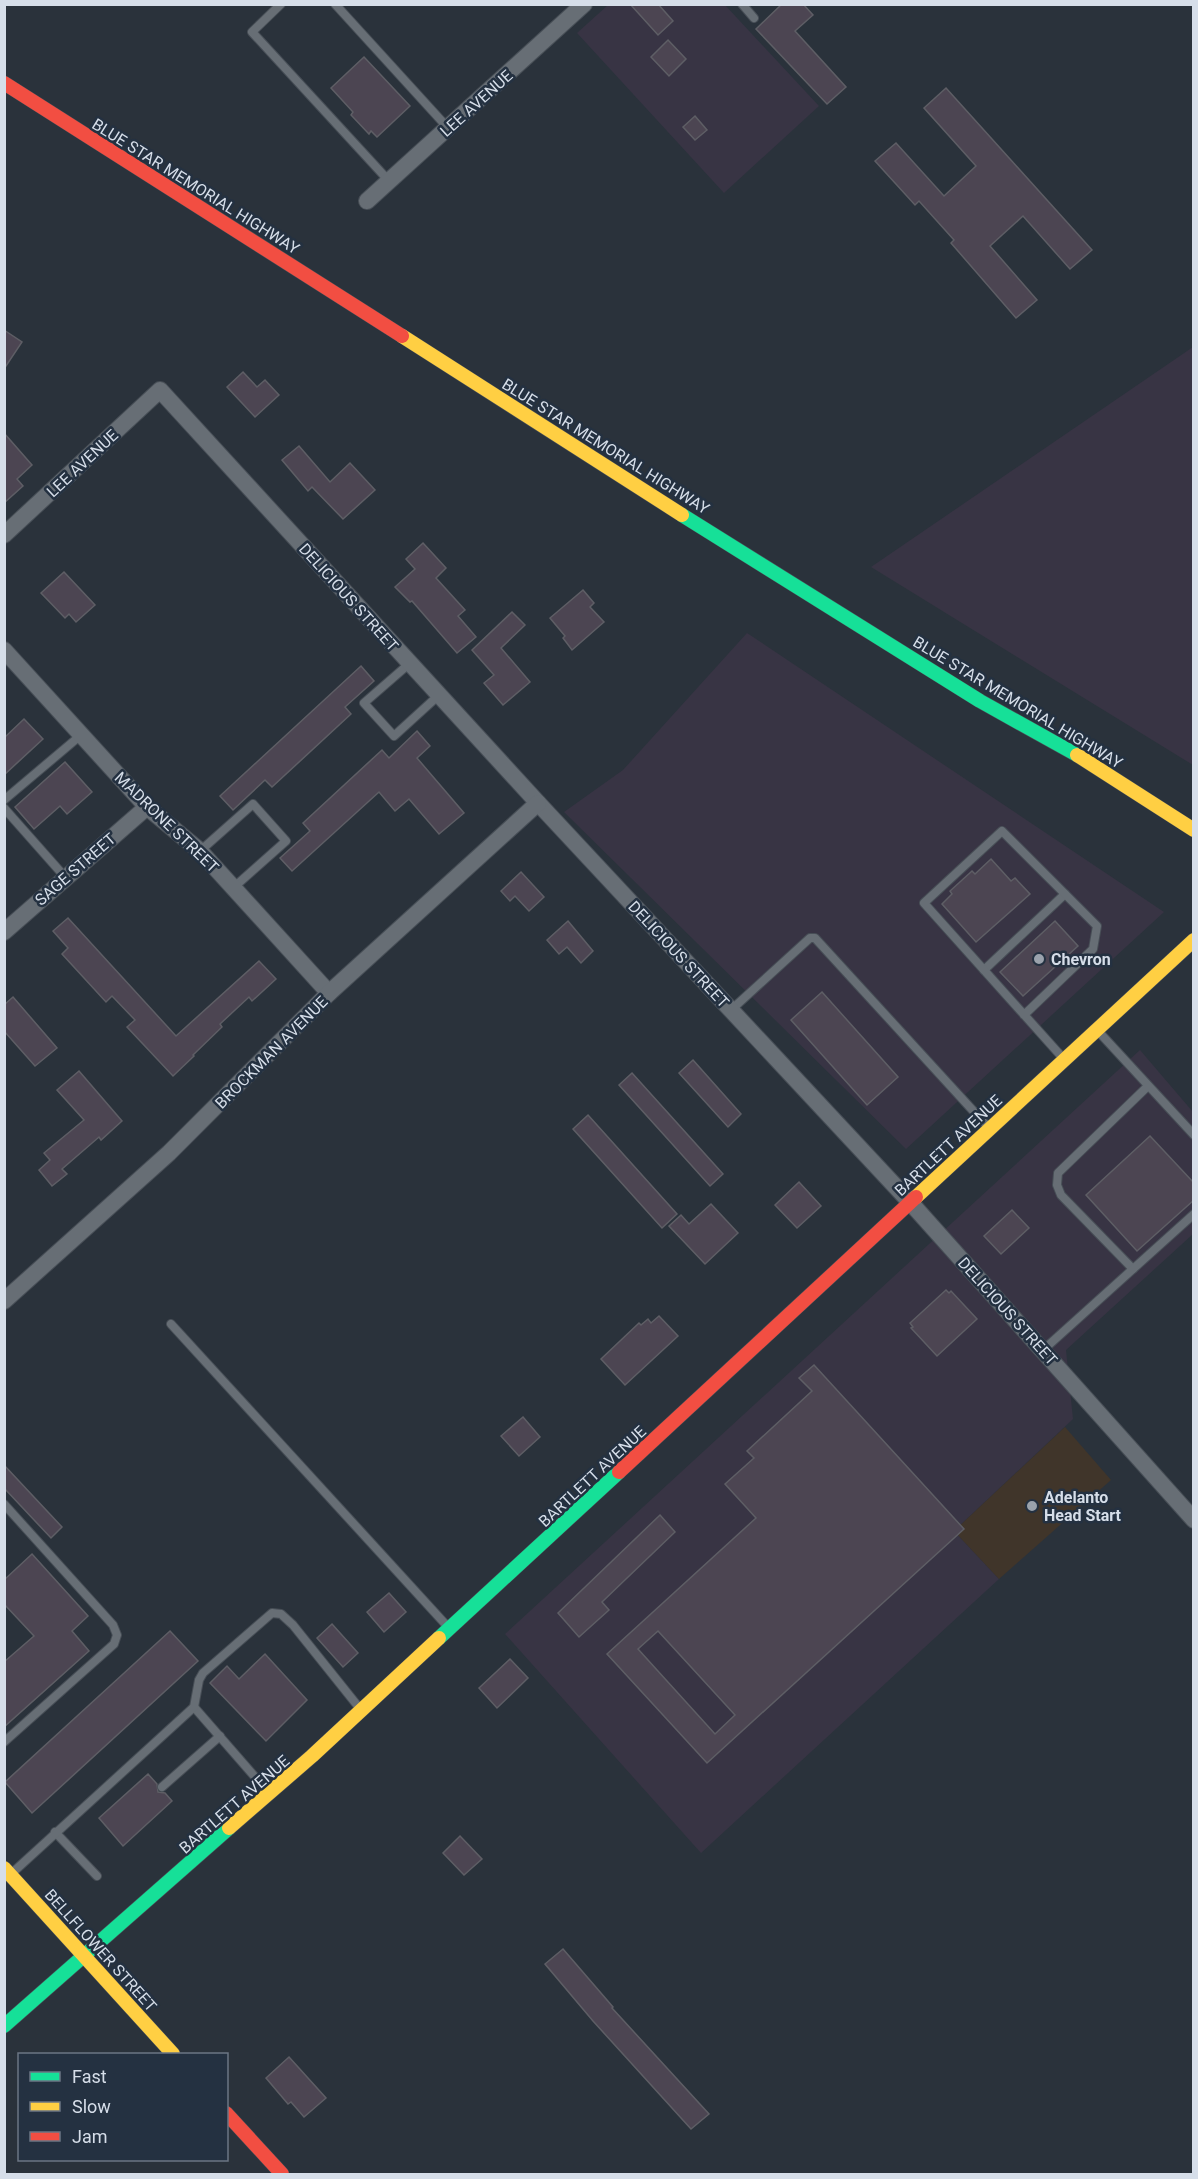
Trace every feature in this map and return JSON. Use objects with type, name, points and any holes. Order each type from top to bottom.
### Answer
[{"type":"main road","name":"BLUE STAR MEMORIAL HIGHWAY","points":[[4,83],[759,563],[980,701],[1078,756],[1194,830]]},
{"type":"main road","name":"BARTLETT AVENUE","points":[[4,2026],[362,1711],[1194,940]]},
{"type":"main road","name":"BELLFLOWER STREET","points":[[7,1871],[171,2053]]},
{"type":"main road","points":[[228,2115],[282,2175]]},
{"type":"street","name":"LEE AVENUE","points":[[367,201],[584,4]]},
{"type":"street","name":"LEE AVENUE","points":[[6,531],[160,390]]},
{"type":"street","name":"DELICIOUS STREET","points":[[160,390],[538,803],[910,1202],[1194,1520]]},
{"type":"street","name":"MADRONE STREET","points":[[4,650],[147,807],[200,851],[329,993]]},
{"type":"street","name":"BROCKMAN AVENUE","points":[[4,1301],[169,1153],[329,993],[538,803]]},
{"type":"street","name":"SAGE STREET","points":[[4,932],[147,807]]},
{"type":"lane","points":[[281,4],[252,32],[389,182]]},
{"type":"lane","points":[[335,4],[448,128]]},
{"type":"lane","points":[[742,4],[754,18]]},
{"type":"lane","points":[[410,663],[364,703],[394,736],[440,695]]},
{"type":"lane","points":[[4,800],[81,735]]},
{"type":"lane","points":[[200,851],[253,804],[286,841],[234,888]]},
{"type":"lane","points":[[4,808],[65,877]]},
{"type":"lane","points":[[1024,1015],[1094,949],[1097,926],[1002,831],[924,903],[1024,1015],[1065,1060]]},
{"type":"lane","points":[[984,970],[1065,894]]},
{"type":"lane","points":[[731,1010],[810,938],[815,938],[990,1129]]},
{"type":"lane","points":[[1097,1030],[1194,1135]]},
{"type":"lane","points":[[1133,1269],[1061,1196],[1057,1185],[1058,1173],[1148,1086]]},
{"type":"lane","points":[[1042,1351],[1194,1214]]},
{"type":"lane","points":[[171,1324],[450,1630]]},
{"type":"lane","points":[[4,1504],[113,1625],[117,1635],[114,1644],[4,1742]]},
{"type":"lane","points":[[7,1871],[56,1833],[194,1707],[199,1680],[203,1673],[272,1613],[281,1614],[293,1625],[362,1711]]},
{"type":"lane","points":[[194,1707],[270,1794]]},
{"type":"lane","points":[[162,1786],[220,1736]]},
{"type":"lane","points":[[56,1833],[97,1876]]},
{"type":"shaded area","points":[[608,5],[725,5],[819,106],[724,193],[577,33]]},
{"type":"shaded area","points":[[1193,347],[1193,765],[871,567]]},
{"type":"shaded area","points":[[747,633],[1164,912],[906,1149],[564,812],[623,770]]},
{"type":"shaded area","points":[[1140,1050],[1193,1112],[1193,1234],[1066,1350],[1073,1419],[954,1531],[999,1579],[701,1853],[505,1634]]},
{"type":"shaded area","name":"Adelanto Head Start","points":[[1065,1427],[1111,1480],[999,1579],[954,1531]]},
{"type":"building","points":[[630,4],[658,4],[673,21],[658,35]]},
{"type":"building","points":[[782,4],[803,4],[813,15],[795,31],[846,87],[827,104],[756,29]]},
{"type":"building","points":[[668,40],[686,59],[669,76],[651,57]]},
{"type":"building","points":[[364,57],[410,106],[377,137],[371,131],[369,134],[351,115],[353,112],[331,88]]},
{"type":"building","points":[[946,88],[1092,250],[1070,269],[1023,216],[990,246],[1037,300],[1016,318],[951,243],[954,240],[919,201],[915,205],[875,161],[896,143],[944,196],[976,166],[924,108]]},
{"type":"building","points":[[695,116],[707,130],[695,140],[683,127]]},
{"type":"building","points":[[4,330],[22,342],[4,369]]},
{"type":"building","points":[[243,372],[257,387],[265,380],[279,395],[255,417],[227,387]]},
{"type":"building","points":[[4,433],[32,465],[17,479],[23,486],[4,503]]},
{"type":"building","points":[[299,446],[330,482],[350,463],[375,490],[343,519],[312,487],[308,491],[282,460]]},
{"type":"building","points":[[423,543],[446,568],[436,578],[465,610],[458,616],[476,637],[457,653],[412,601],[410,602],[395,587],[415,569],[406,559]]},
{"type":"building","points":[[64,572],[95,605],[76,622],[69,614],[65,618],[41,593]]},
{"type":"building","points":[[583,590],[594,603],[590,607],[604,622],[572,650],[563,638],[565,636],[550,618]]},
{"type":"building","points":[[512,612],[525,625],[501,648],[530,682],[503,705],[484,683],[494,675],[472,650]]},
{"type":"building","points":[[361,666],[374,681],[345,707],[351,714],[272,787],[265,780],[233,810],[220,796]]},
{"type":"building","points":[[24,719],[43,739],[4,775],[4,738]]},
{"type":"building","points":[[417,731],[430,746],[417,758],[464,813],[439,834],[409,799],[395,811],[379,792],[292,871],[280,858],[310,831],[303,823],[382,750],[389,758]]},
{"type":"building","points":[[65,762],[92,792],[67,814],[60,806],[34,829],[15,807]]},
{"type":"building","points":[[991,859],[1011,881],[1015,878],[1030,894],[976,942],[942,904],[952,894],[950,891],[972,871],[975,874]]},
{"type":"building","points":[[521,872],[544,897],[529,911],[515,896],[510,901],[501,891]]},
{"type":"building","points":[[68,918],[176,1036],[259,961],[276,979],[252,1001],[249,997],[220,1024],[222,1027],[173,1076],[127,1027],[135,1020],[112,996],[106,1002],[62,954],[68,948],[53,931]]},
{"type":"building","points":[[568,921],[593,951],[581,963],[567,947],[559,954],[547,940]]},
{"type":"building","name":"Chevron","points":[[1055,921],[1078,946],[1023,996],[1000,972]]},
{"type":"building","points":[[822,992],[898,1077],[867,1105],[791,1020]]},
{"type":"building","points":[[13,997],[57,1048],[35,1066],[4,1031],[4,1005]]},
{"type":"building","points":[[693,1060],[741,1114],[728,1127],[679,1073]]},
{"type":"building","points":[[79,1071],[122,1121],[101,1140],[99,1137],[62,1169],[67,1174],[52,1186],[39,1170],[50,1160],[44,1153],[84,1120],[57,1090]]},
{"type":"building","points":[[632,1073],[723,1174],[710,1186],[619,1085]]},
{"type":"building","points":[[588,1115],[677,1214],[662,1228],[573,1129]]},
{"type":"building","points":[[1150,1136],[1194,1183],[1194,1200],[1137,1251],[1086,1195]]},
{"type":"building","points":[[799,1182],[821,1206],[797,1228],[775,1205]]},
{"type":"building","points":[[711,1204],[738,1233],[705,1264],[669,1226],[681,1215],[689,1224]]},
{"type":"building","points":[[1012,1210],[1029,1228],[1001,1254],[984,1236]]},
{"type":"building","points":[[946,1290],[949,1293],[951,1291],[977,1319],[937,1356],[911,1328],[913,1327],[910,1323]]},
{"type":"building","points":[[659,1316],[678,1336],[625,1385],[601,1359],[639,1323],[641,1325],[648,1319],[651,1323]]},
{"type":"building","points":[[814,1365],[964,1529],[707,1763],[607,1654],[756,1518],[725,1484],[754,1458],[747,1451],[812,1391],[799,1378]],"holes":[[[658,1631],[735,1715],[715,1734],[638,1649]]]},
{"type":"building","points":[[523,1417],[540,1437],[519,1456],[501,1436]]},
{"type":"building","points":[[4,1465],[62,1527],[51,1538],[4,1488]]},
{"type":"building","points":[[660,1515],[675,1532],[602,1602],[609,1610],[579,1637],[558,1613]]},
{"type":"building","points":[[32,1554],[88,1616],[72,1631],[89,1651],[4,1727],[4,1662],[34,1636],[4,1604],[4,1580]]},
{"type":"building","points":[[389,1593],[406,1612],[384,1632],[367,1612]]},
{"type":"building","points":[[332,1624],[358,1653],[343,1667],[317,1638]]},
{"type":"building","points":[[170,1631],[198,1661],[32,1813],[5,1782]]},
{"type":"building","points":[[265,1654],[307,1700],[266,1741],[210,1683],[227,1666],[239,1679]]},
{"type":"building","points":[[510,1659],[528,1678],[497,1708],[479,1688]]},
{"type":"building","points":[[148,1774],[157,1784],[158,1792],[165,1793],[172,1801],[123,1846],[99,1818]]},
{"type":"building","points":[[460,1836],[482,1859],[464,1875],[443,1853]]},
{"type":"building","points":[[563,1949],[612,2008],[709,2114],[691,2129],[593,2021],[545,1964]]},
{"type":"building","points":[[289,2057],[326,2098],[304,2117],[291,2102],[288,2104],[266,2078]]},
{"type":"traffic: fast","points":[[682,515],[980,701],[1077,755]]},
{"type":"traffic: fast","points":[[439,1638],[619,1472]]},
{"type":"traffic: fast","points":[[4,2026],[229,1828]]},
{"type":"traffic: slow","points":[[402,336],[682,515]]},
{"type":"traffic: slow","points":[[1077,755],[1194,830]]},
{"type":"traffic: slow","points":[[916,1197],[1194,940]]},
{"type":"traffic: slow","points":[[229,1828],[312,1756],[439,1638]]},
{"type":"traffic: slow","points":[[4,1868],[172,2053]]},
{"type":"traffic: jam","points":[[4,83],[402,336]]},
{"type":"traffic: jam","points":[[619,1472],[916,1197]]},
{"type":"traffic: jam","points":[[228,2115],[282,2174]]},
{"type":"place","name":"Chevron","points":[[1039,959]]},
{"type":"place","name":"Adelanto Head Start","points":[[1032,1506]]}]
